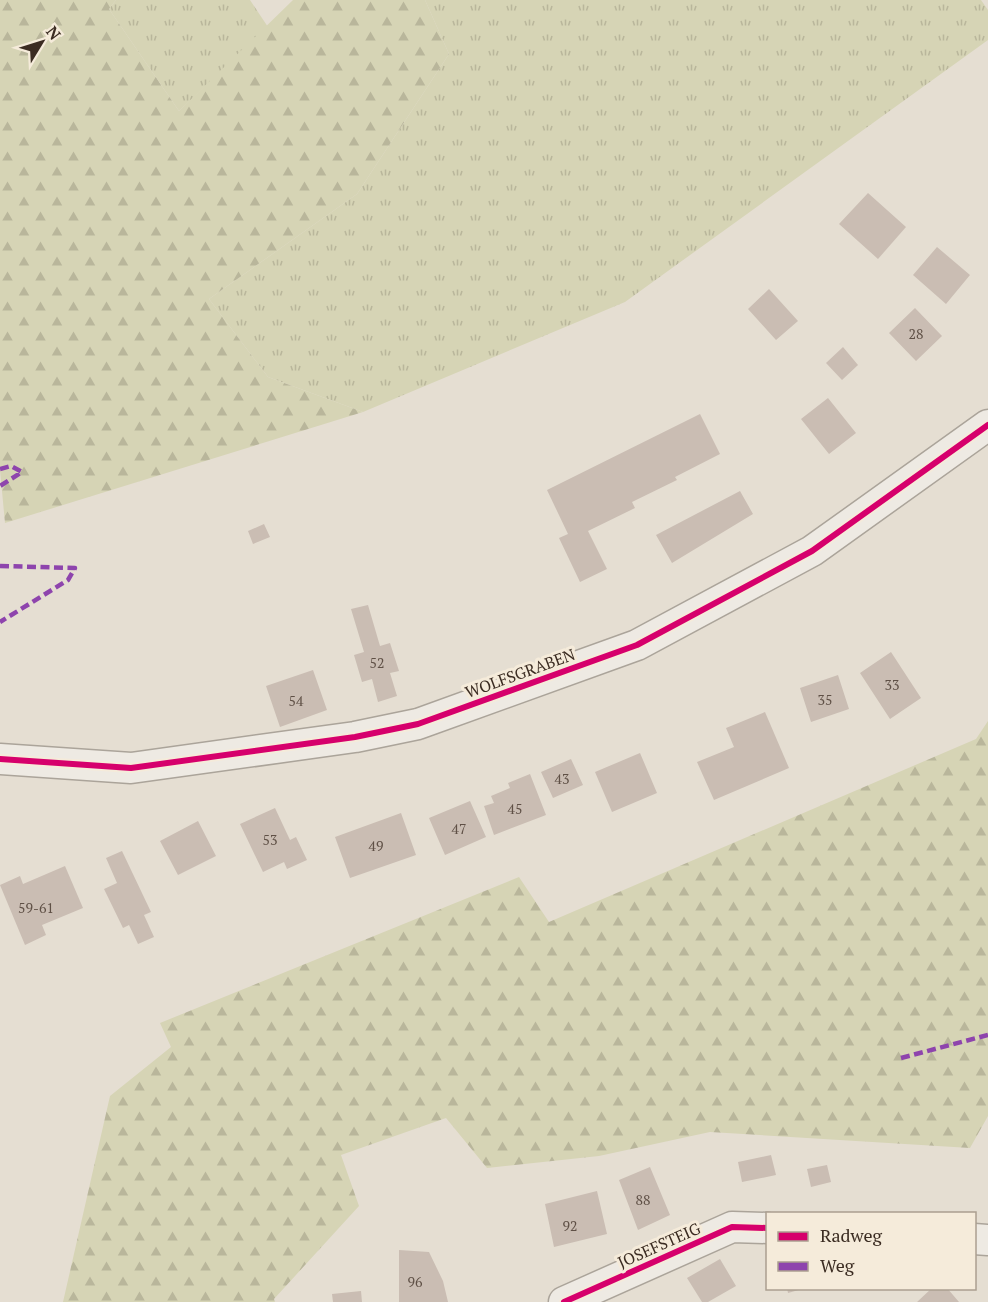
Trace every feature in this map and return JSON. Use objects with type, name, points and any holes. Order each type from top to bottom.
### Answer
[{"type":"street","name":"WOLFSGRABEN","points":[[0,759],[131,768],[355,737],[418,724],[637,645],[812,551],[988,425]]},
{"type":"street","name":"JOSEFSTEIG","points":[[564,1302],[732,1227],[766,1228]]},
{"type":"green space","points":[[0,0],[116,0],[109,9],[179,111],[293,0],[425,0],[449,54],[357,194],[209,299],[268,377],[363,412],[5,523],[0,470]]},
{"type":"green space","points":[[116,0],[250,0],[268,27],[179,111],[109,9]]},
{"type":"green space","points":[[425,0],[981,0],[988,10],[988,40],[625,302],[363,412],[268,377],[209,299],[357,194],[449,54]]},
{"type":"green space","points":[[988,721],[988,1116],[970,1148],[710,1132],[599,1156],[487,1168],[446,1118],[341,1155],[359,1206],[274,1299],[275,1302],[63,1302],[110,1096],[171,1047],[160,1023],[519,877],[549,922],[976,739]]},
{"type":"building","points":[[868,193],[906,227],[878,259],[839,224]]},
{"type":"building","points":[[937,247],[970,275],[946,304],[913,275]]},
{"type":"building","points":[[769,289],[798,321],[776,340],[748,309]]},
{"type":"building","points":[[915,308],[942,336],[916,361],[889,333]]},
{"type":"building","points":[[843,347],[858,365],[842,380],[826,363]]},
{"type":"building","points":[[828,398],[856,433],[829,454],[801,419]]},
{"type":"building","points":[[700,414],[720,454],[675,477],[677,480],[632,502],[635,508],[588,531],[607,569],[580,582],[559,538],[568,534],[547,490]]},
{"type":"building","points":[[740,491],[753,514],[672,563],[656,535]]},
{"type":"building","points":[[264,524],[270,537],[253,544],[248,531]]},
{"type":"building","points":[[368,605],[380,646],[390,643],[399,671],[390,673],[397,696],[378,702],[372,679],[362,682],[354,655],[364,652],[351,609]]},
{"type":"building","points":[[891,652],[921,698],[890,719],[860,673]]},
{"type":"building","points":[[313,670],[327,710],[280,727],[266,686]]},
{"type":"building","points":[[838,675],[849,709],[811,722],[800,688]]},
{"type":"building","points":[[765,712],[789,768],[714,800],[697,762],[734,747],[726,728]]},
{"type":"building","points":[[640,753],[657,793],[612,812],[595,772]]},
{"type":"building","points":[[571,759],[583,785],[553,798],[541,772]]},
{"type":"building","points":[[530,774],[546,815],[494,835],[484,806],[494,803],[491,796],[510,788],[508,783]]},
{"type":"building","points":[[470,801],[486,837],[445,855],[429,818]]},
{"type":"building","points":[[275,808],[290,840],[296,837],[307,860],[287,869],[284,862],[263,872],[240,824]]},
{"type":"building","points":[[401,813],[416,855],[350,878],[335,837]]},
{"type":"building","points":[[198,821],[216,856],[178,875],[160,841]]},
{"type":"building","points":[[122,851],[151,912],[144,915],[154,937],[138,944],[129,925],[123,928],[104,889],[117,883],[106,858]]},
{"type":"building","points":[[65,866],[83,908],[42,925],[46,935],[25,945],[0,885],[20,876],[23,884]]},
{"type":"building","points":[[771,1155],[776,1175],[742,1182],[738,1162]]},
{"type":"building","points":[[827,1165],[831,1182],[811,1187],[807,1169]]},
{"type":"building","points":[[650,1167],[670,1215],[638,1230],[619,1180]]},
{"type":"building","points":[[597,1191],[607,1234],[554,1247],[545,1204]]},
{"type":"building","points":[[399,1250],[429,1252],[443,1281],[448,1302],[399,1302]]},
{"type":"building","points":[[720,1259],[736,1286],[708,1302],[702,1302],[687,1278]]},
{"type":"building","points":[[930,1290],[949,1290],[959,1302],[917,1302]]},
{"type":"building","points":[[361,1291],[362,1302],[333,1302],[332,1294]]},
{"type":"marked path","points":[[0,469],[11,466],[22,472],[0,486]]},
{"type":"marked path","points":[[0,566],[75,568],[68,580],[0,622]]},
{"type":"marked path","points":[[901,1058],[988,1035]]},
{"type":"cycle path","points":[[0,759],[131,768],[355,737],[418,724],[637,645],[812,551],[988,425]]},
{"type":"cycle path","points":[[564,1302],[732,1227],[766,1228]]}]
